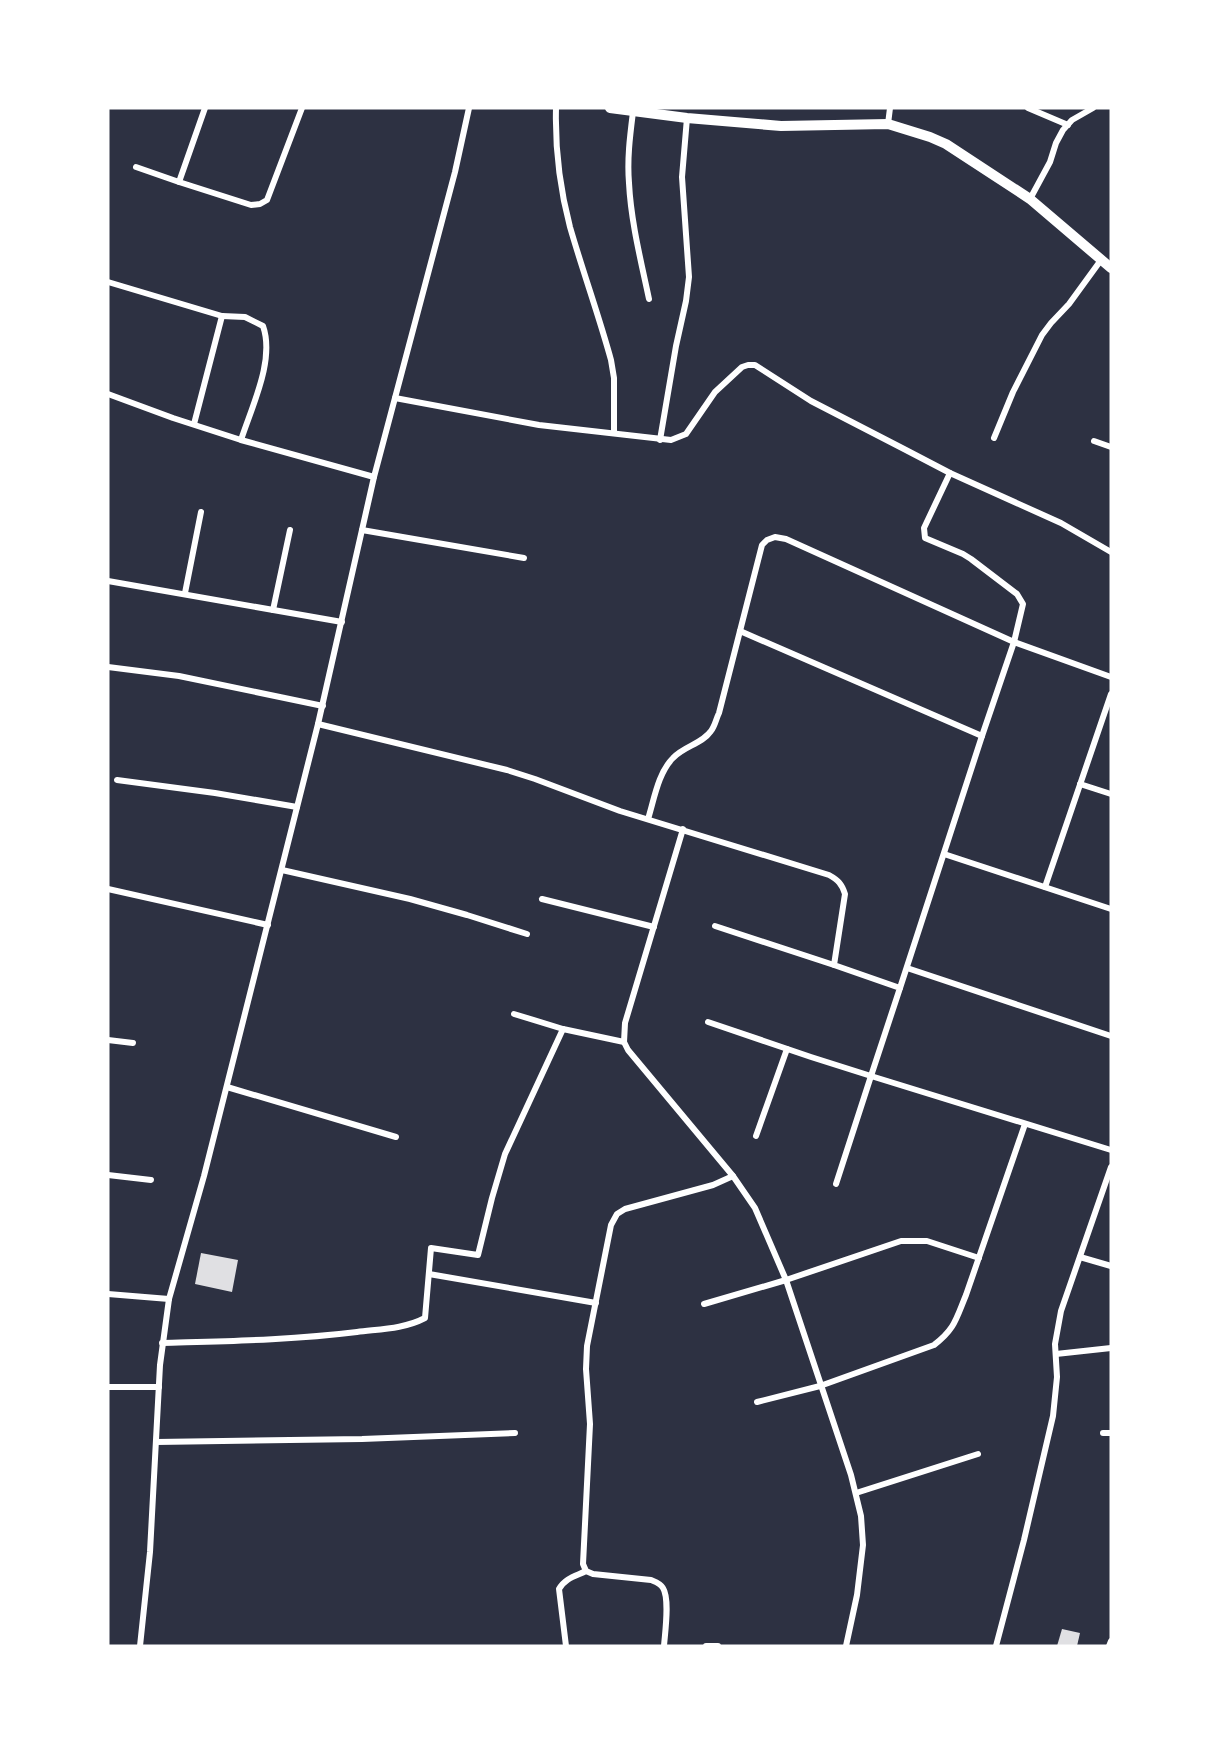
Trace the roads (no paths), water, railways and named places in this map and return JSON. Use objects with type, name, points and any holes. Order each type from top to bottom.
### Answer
[{"type":"street","points":[[179,182],[206,108]]},
{"type":"street","points":[[136,167],[251,205],[260,204],[267,200],[302,108]]},
{"type":"street","points":[[140,1646],[150,1552],[162,1343],[169,1299],[204,1176],[282,870],[323,706],[374,477],[452,184],[469,108]]},
{"type":"street","points":[[556,108],[555,132],[562,188],[570,226],[611,360],[614,378],[614,433]]},
{"type":"street","points":[[610,108],[687,118],[780,126],[888,124],[946,144],[1030,199],[1111,268]]},
{"type":"street","points":[[888,124],[890,108]]},
{"type":"street","points":[[1028,108],[1068,125]]},
{"type":"street","points":[[1030,199],[1050,162],[1063,130],[1072,120],[1093,108]]},
{"type":"street","points":[[633,112],[628,157],[629,183],[649,299]]},
{"type":"street","points":[[660,440],[689,277],[682,177],[687,118]]},
{"type":"street","points":[[994,438],[1012,392],[1042,335],[1069,304],[1101,260]]},
{"type":"street","points":[[108,282],[222,316],[245,317],[263,326],[267,351],[263,373],[241,440]]},
{"type":"street","points":[[194,424],[222,316]]},
{"type":"street","points":[[395,398],[570,430],[671,440],[686,434],[715,392],[742,367],[755,365],[811,401],[950,473],[1061,523],[1111,552]]},
{"type":"street","points":[[108,394],[241,440],[374,477]]},
{"type":"street","points":[[1094,441],[1111,447]]},
{"type":"street","points":[[836,1184],[1014,642],[1023,604],[1017,594],[963,554],[925,538],[924,528],[950,473]]},
{"type":"street","points":[[185,593],[201,512]]},
{"type":"street","points":[[273,609],[290,530]]},
{"type":"street","points":[[362,531],[524,558]]},
{"type":"street","points":[[648,819],[665,768],[672,758],[703,740],[712,730],[762,545],[775,537],[786,539],[837,561],[1014,642],[1111,677]]},
{"type":"street","points":[[108,581],[342,622]]},
{"type":"street","points":[[740,631],[982,736]]},
{"type":"street","points":[[108,668],[179,676],[323,706]]},
{"type":"street","points":[[1045,887],[1111,694]]},
{"type":"street","points":[[318,724],[507,770],[620,811],[829,875],[843,886],[845,894],[834,965]]},
{"type":"street","points":[[117,780],[297,807]]},
{"type":"street","points":[[1080,784],[1111,794]]},
{"type":"street","points":[[682,829],[625,1023],[624,1042],[628,1050],[733,1176],[755,1208],[786,1280],[856,1493],[861,1516],[863,1545],[857,1595],[846,1646]]},
{"type":"street","points":[[944,854],[1111,909]]},
{"type":"street","points":[[282,870],[410,899],[527,934]]},
{"type":"street","points":[[108,889],[268,925]]},
{"type":"street","points":[[542,899],[654,927]]},
{"type":"street","points":[[715,926],[900,988]]},
{"type":"street","points":[[907,968],[1111,1036]]},
{"type":"street","points":[[514,1014],[563,1029],[624,1042]]},
{"type":"street","points":[[708,1022],[871,1076],[1111,1150]]},
{"type":"street","points":[[162,1343],[324,1336],[397,1327],[415,1323],[424,1318],[431,1248],[478,1255],[505,1154],[563,1029]]},
{"type":"street","points":[[108,1040],[133,1042]]},
{"type":"street","points":[[756,1136],[787,1049]]},
{"type":"street","points":[[227,1088],[396,1137]]},
{"type":"street","points":[[757,1402],[820,1386],[934,1345],[946,1335],[955,1322],[979,1258],[1025,1124]]},
{"type":"street","points":[[996,1646],[1053,1416],[1057,1377],[1056,1330],[1111,1167]]},
{"type":"street","points":[[108,1175],[151,1180]]},
{"type":"street","points":[[664,1646],[666,1599],[664,1589],[659,1583],[651,1580],[593,1574],[586,1571],[583,1564],[590,1424],[586,1369],[587,1347],[611,1225],[617,1214],[624,1209],[713,1185],[733,1176]]},
{"type":"street","points":[[704,1304],[786,1280],[901,1241],[927,1241],[979,1258]]},
{"type":"street","points":[[1080,1257],[1111,1266]]},
{"type":"street","points":[[429,1274],[596,1303]]},
{"type":"street","points":[[108,1294],[169,1299]]},
{"type":"street","points":[[1056,1354],[1111,1348]]},
{"type":"street","points":[[108,1387],[159,1387]]},
{"type":"street","points":[[156,1442],[362,1439],[515,1433]]},
{"type":"street","points":[[1103,1433],[1111,1433]]},
{"type":"street","points":[[856,1493],[978,1454]]},
{"type":"street","points":[[566,1646],[559,1589],[567,1579],[586,1571]]},
{"type":"street","points":[[1109,1646],[1111,1641]]},
{"type":"street","points":[[706,1646],[718,1646]]}]
